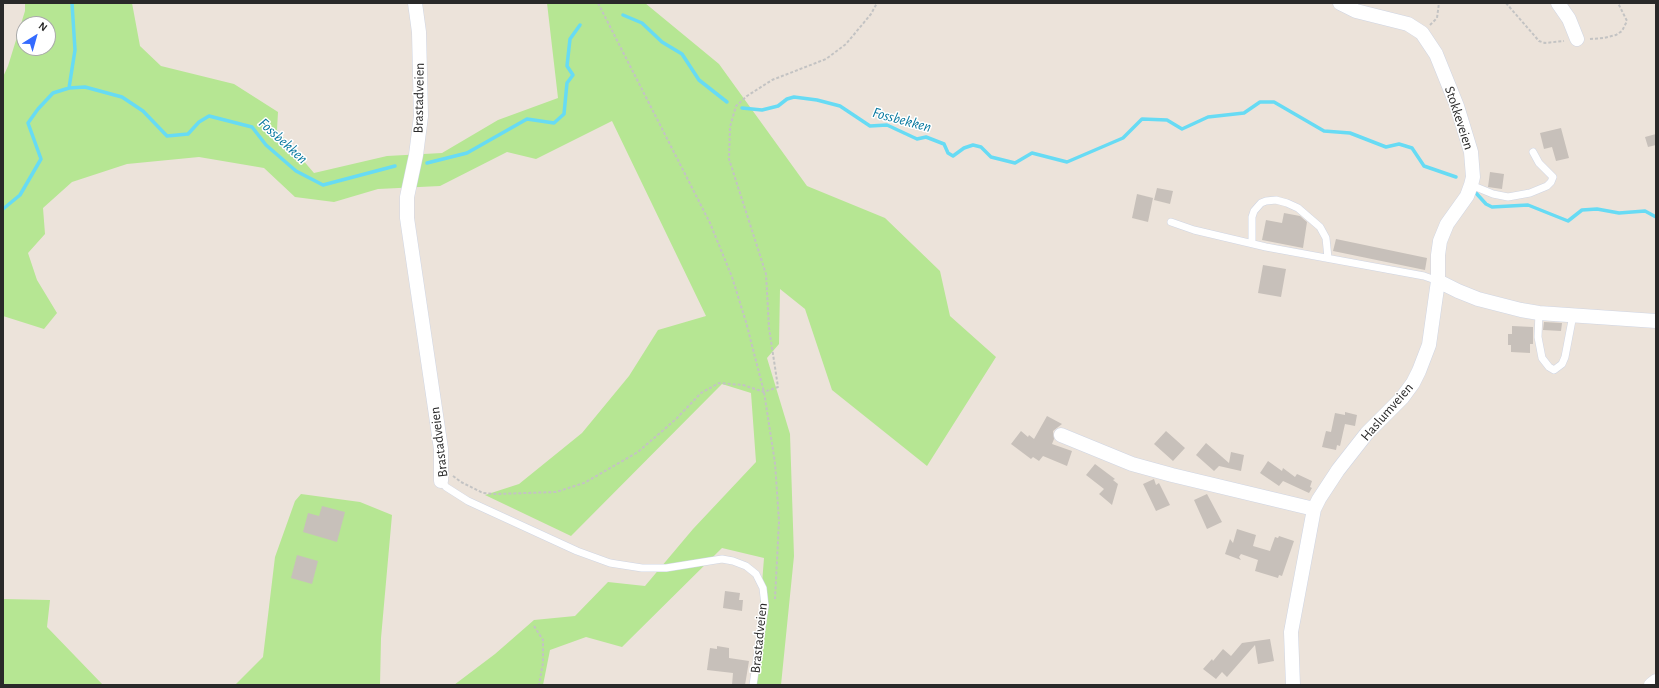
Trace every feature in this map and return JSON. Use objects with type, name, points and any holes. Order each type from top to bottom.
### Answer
[{"type":"street","name":"Brastadveien","points":[[415,3],[419,32],[421,116],[417,149],[407,197],[407,218],[439,431],[442,475]]},
{"type":"street","name":"Stokkeveien","points":[[1340,3],[1356,11],[1408,24],[1422,33],[1436,54],[1457,106],[1467,136],[1473,167],[1472,185],[1447,224],[1440,241],[1438,255],[1438,281]]},
{"type":"street","points":[[1558,3],[1569,19],[1577,39]]},
{"type":"street","points":[[1438,281],[1458,291],[1490,303],[1539,313],[1656,321]]},
{"type":"street","name":"Haslumveien","points":[[1293,685],[1291,632],[1314,509],[1338,470],[1368,433],[1402,398],[1413,383],[1425,358],[1429,345],[1438,281]]},
{"type":"street","points":[[1061,435],[1132,464],[1314,509]]},
{"type":"street","points":[[1651,685],[1656,681]]},
{"type":"lane","points":[[1472,185],[1493,194],[1508,197],[1547,186],[1553,177],[1539,163],[1533,152]]},
{"type":"lane","points":[[1252,243],[1252,218],[1254,211],[1261,203],[1276,200],[1298,208],[1320,227],[1326,238],[1328,258]]},
{"type":"lane","points":[[1171,222],[1194,230],[1266,247],[1424,276],[1438,281]]},
{"type":"lane","points":[[1539,313],[1538,337],[1542,358],[1549,367],[1554,370],[1562,364],[1565,357],[1573,315]]},
{"type":"lane","name":"Brastadveien","points":[[442,475],[446,487],[468,501],[577,551],[610,563],[642,568],[666,568],[722,559],[746,566],[756,574],[763,588],[764,606],[754,685]]},
{"type":"path","points":[[598,3],[710,224],[739,299],[764,392],[777,484],[779,542],[774,602]]},
{"type":"path","points":[[442,475],[461,482],[483,493],[556,492],[584,483],[638,452],[676,419],[701,394],[719,383],[742,385],[764,392],[778,387],[769,328],[766,274],[729,159],[730,126],[736,106],[747,96],[772,80],[826,59],[846,44],[871,14],[877,3]]},
{"type":"path","points":[[1422,33],[1437,18],[1440,9],[1439,3]]},
{"type":"path","points":[[534,626],[542,636],[543,640],[543,663],[539,685]]},
{"type":"green space","points":[[25,3],[132,3],[140,46],[161,66],[234,84],[278,112],[277,130],[314,173],[387,156],[442,153],[498,120],[558,98],[547,3],[645,3],[719,64],[807,186],[885,218],[940,271],[950,316],[996,357],[927,466],[832,390],[805,309],[780,289],[779,344],[767,358],[790,434],[794,556],[781,685],[754,685],[764,558],[722,548],[622,647],[586,637],[550,650],[543,685],[454,685],[495,654],[534,620],[575,616],[608,582],[645,586],[693,529],[756,462],[751,393],[722,384],[571,536],[485,495],[519,484],[582,433],[629,376],[658,330],[706,316],[612,121],[536,159],[507,152],[440,186],[378,189],[334,202],[295,197],[264,168],[199,157],[127,164],[72,182],[43,208],[45,234],[28,253],[37,280],[57,313],[44,329],[3,316],[3,77],[16,40],[16,56],[56,56],[56,16],[23,16]]},
{"type":"green space","points":[[301,494],[360,502],[392,515],[381,638],[380,685],[235,685],[263,657],[275,557],[295,501]]},
{"type":"green space","points":[[3,599],[50,600],[47,627],[103,685],[3,685]]},
{"type":"building","points":[[1561,128],[1569,158],[1556,161],[1552,147],[1544,149],[1540,133]]},
{"type":"building","points":[[1656,134],[1656,145],[1648,147],[1645,137]]},
{"type":"building","points":[[1490,172],[1504,174],[1502,189],[1488,187]]},
{"type":"building","points":[[1157,188],[1173,191],[1170,204],[1154,200]]},
{"type":"building","points":[[1137,194],[1153,198],[1148,222],[1132,218]]},
{"type":"building","points":[[1284,213],[1300,216],[1307,222],[1303,248],[1262,240],[1266,220],[1282,223]]},
{"type":"building","points":[[1336,239],[1427,258],[1425,270],[1333,251]]},
{"type":"building","points":[[1263,265],[1286,269],[1281,297],[1258,293]]},
{"type":"building","points":[[1544,322],[1562,323],[1561,331],[1543,330]]},
{"type":"building","points":[[1512,326],[1533,327],[1533,344],[1530,344],[1530,353],[1511,352],[1511,345],[1508,345],[1508,334],[1512,334]]},
{"type":"building","points":[[1345,412],[1357,415],[1355,426],[1345,424],[1340,446],[1337,445],[1336,450],[1322,447],[1326,431],[1331,432],[1335,413],[1345,415]]},
{"type":"building","points":[[1047,416],[1062,424],[1053,431],[1054,439],[1052,444],[1072,451],[1067,466],[1043,456],[1039,461],[1033,457],[1031,459],[1011,444],[1021,431],[1028,437],[1029,435],[1034,439]]},
{"type":"building","points":[[1166,431],[1185,448],[1173,461],[1154,444]]},
{"type":"building","points":[[1206,443],[1229,463],[1231,452],[1244,455],[1241,471],[1219,466],[1214,471],[1196,455]]},
{"type":"building","points":[[1268,461],[1282,471],[1283,468],[1295,477],[1297,474],[1312,481],[1310,487],[1312,488],[1309,493],[1283,481],[1279,486],[1260,473]]},
{"type":"building","points":[[1095,464],[1115,479],[1113,480],[1118,484],[1112,505],[1099,494],[1104,489],[1086,475]]},
{"type":"building","points":[[1154,479],[1156,485],[1159,483],[1170,505],[1156,511],[1143,484]]},
{"type":"building","points":[[1207,494],[1222,522],[1207,529],[1194,500]]},
{"type":"building","points":[[322,506],[345,512],[337,542],[303,532],[308,513],[319,516]]},
{"type":"building","points":[[1237,529],[1256,535],[1253,546],[1270,551],[1275,537],[1278,538],[1279,536],[1294,541],[1282,576],[1279,575],[1278,578],[1255,571],[1258,560],[1241,554],[1239,557],[1241,560],[1225,554],[1230,539],[1233,543]]},
{"type":"building","points":[[297,555],[318,561],[312,584],[291,578]]},
{"type":"building","points":[[725,591],[740,593],[739,600],[743,600],[742,611],[723,608]]},
{"type":"building","points":[[1270,639],[1274,661],[1258,664],[1255,645],[1227,677],[1222,672],[1216,679],[1203,669],[1212,659],[1213,661],[1223,649],[1231,656],[1242,643]]},
{"type":"building","points":[[717,646],[729,648],[729,658],[749,661],[745,685],[732,685],[733,673],[707,670],[710,648],[717,649]]},
{"type":"waterway","points":[[69,88],[75,50],[72,3]]},
{"type":"waterway","name":"Fossbekken","points":[[623,15],[642,23],[662,42],[682,54],[699,80],[727,102]]},
{"type":"waterway","name":"Fossbekken","points":[[427,163],[467,153],[527,119],[554,123],[564,114],[567,83],[573,75],[567,66],[570,39],[580,25]]},
{"type":"waterway","name":"Fossbekken","points":[[3,209],[20,195],[41,159],[28,123],[38,109],[53,93],[69,88],[85,87],[122,97],[143,111],[167,136],[188,134],[199,122],[209,116],[252,127],[266,145],[296,171],[323,185],[395,166]]},
{"type":"waterway","name":"Fossbekken","points":[[742,108],[762,110],[778,106],[787,99],[794,97],[817,100],[840,106],[870,126],[887,125],[917,139],[926,137],[944,144],[948,153],[953,156],[964,148],[973,145],[981,147],[991,157],[1015,163],[1032,153],[1067,162],[1123,138],[1142,119],[1167,120],[1182,129],[1208,117],[1244,113],[1260,102],[1274,102],[1324,131],[1350,133],[1386,147],[1399,144],[1412,148],[1424,166],[1456,177]]},
{"type":"waterway","name":"Fossbekken","points":[[1476,193],[1486,204],[1492,207],[1528,205],[1568,221],[1582,210],[1597,209],[1619,213],[1645,211],[1656,217]]}]
